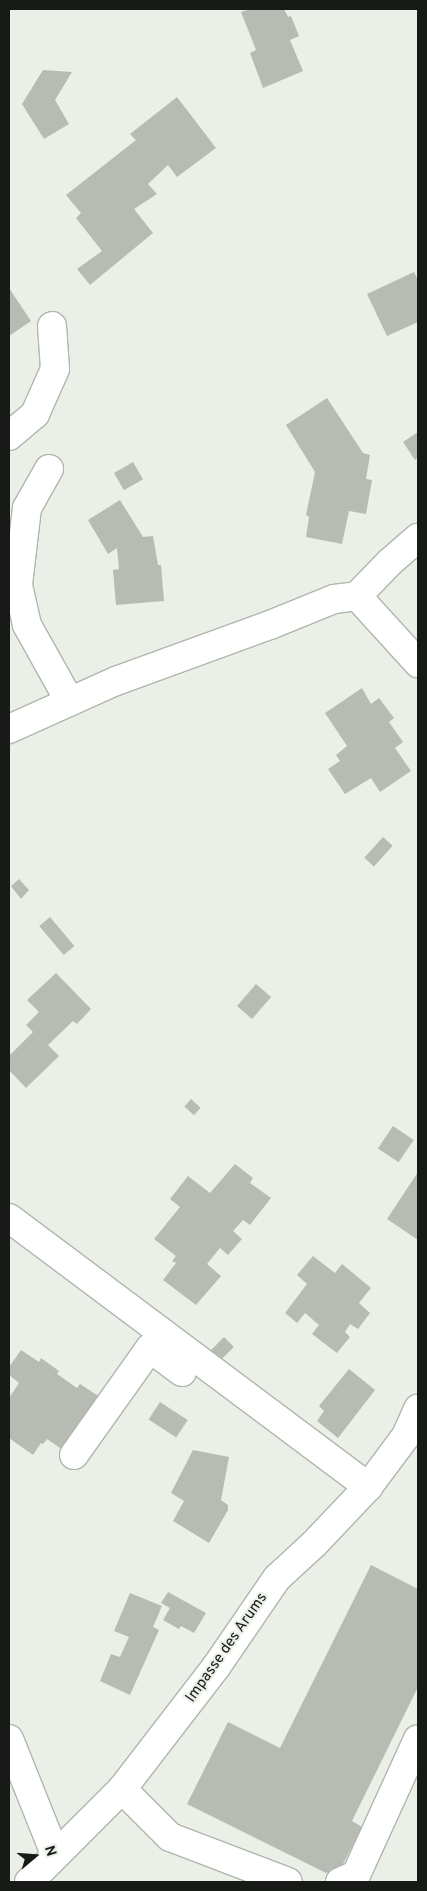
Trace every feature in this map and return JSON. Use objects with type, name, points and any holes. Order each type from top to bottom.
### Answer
[{"type":"street","points":[[9,436],[36,414],[55,369],[52,326]]},
{"type":"street","points":[[48,469],[27,508],[18,585],[27,625],[70,702]]},
{"type":"street","points":[[9,730],[116,681],[270,625],[334,599],[356,596],[390,562],[418,538]]},
{"type":"street","points":[[356,596],[418,663]]},
{"type":"street","points":[[9,1218],[368,1487]]},
{"type":"street","points":[[74,1455],[150,1348],[316,1470],[368,1487]]},
{"type":"street","name":"Impasse des Arums","points":[[29,1882],[122,1789],[216,1666],[277,1578],[314,1544],[368,1487],[406,1436],[418,1409]]},
{"type":"street","points":[[9,1739],[55,1854]]},
{"type":"street","points":[[340,1882],[356,1875],[418,1739]]},
{"type":"street","points":[[122,1789],[170,1837],[288,1882]]},
{"type":"building","points":[[251,9],[284,9],[288,17],[291,16],[299,36],[290,40],[303,71],[263,88],[250,53],[256,50],[241,12]]},
{"type":"building","points":[[43,70],[72,72],[55,100],[69,124],[44,139],[22,104]]},
{"type":"building","points":[[177,97],[216,148],[177,177],[168,165],[148,184],[157,194],[134,209],[153,233],[90,285],[77,269],[102,251],[76,218],[81,213],[66,195],[136,140],[130,134]]},
{"type":"building","points":[[414,272],[418,280],[418,322],[387,336],[367,294]]},
{"type":"building","points":[[9,288],[31,321],[9,336]]},
{"type":"building","points":[[327,398],[363,453],[370,455],[366,479],[372,480],[366,514],[349,511],[342,544],[306,537],[309,517],[306,515],[315,472],[286,425]]},
{"type":"building","points":[[418,432],[418,457],[415,460],[403,442]]},
{"type":"building","points":[[133,462],[143,479],[124,490],[114,473]]},
{"type":"building","points":[[120,500],[143,537],[153,536],[158,565],[161,565],[164,601],[116,605],[113,570],[119,569],[117,548],[108,554],[88,520]]},
{"type":"building","points":[[362,688],[371,704],[379,698],[394,718],[389,722],[403,742],[395,748],[411,771],[380,792],[371,778],[345,794],[328,769],[340,761],[336,755],[347,746],[325,713]]},
{"type":"building","points":[[383,837],[393,846],[374,867],[364,858]]},
{"type":"building","points":[[19,879],[29,890],[21,899],[11,886]]},
{"type":"building","points":[[50,917],[74,946],[64,955],[39,926]]},
{"type":"building","points":[[56,973],[91,1009],[77,1024],[73,1021],[48,1045],[59,1056],[26,1088],[9,1070],[9,1056],[33,1032],[26,1025],[39,1012],[27,1000]]},
{"type":"building","points":[[256,984],[271,997],[252,1019],[237,1006]]},
{"type":"building","points":[[191,1099],[201,1108],[194,1115],[184,1106]]},
{"type":"building","points":[[393,1126],[414,1140],[399,1162],[378,1148]]},
{"type":"building","points":[[235,1164],[253,1178],[250,1183],[271,1198],[250,1225],[243,1220],[233,1231],[242,1239],[228,1255],[220,1248],[207,1264],[221,1276],[196,1305],[163,1280],[176,1263],[172,1261],[176,1256],[154,1239],[180,1207],[170,1199],[188,1176],[210,1193]]},
{"type":"building","points":[[418,1172],[418,1240],[387,1219]]},
{"type":"building","points":[[313,1256],[335,1273],[342,1264],[371,1288],[359,1303],[370,1313],[358,1329],[350,1324],[345,1332],[350,1337],[337,1353],[312,1334],[319,1325],[305,1313],[297,1323],[285,1313],[307,1284],[297,1275]]},
{"type":"building","points":[[224,1337],[234,1347],[220,1360],[211,1350]]},
{"type":"building","points":[[21,1350],[39,1362],[41,1358],[59,1371],[57,1374],[77,1388],[80,1384],[100,1397],[63,1450],[47,1439],[43,1444],[41,1443],[33,1455],[9,1438],[9,1398],[19,1383],[9,1375],[9,1367]]},
{"type":"building","points":[[349,1369],[375,1390],[338,1438],[317,1421],[324,1411],[319,1406]]},
{"type":"building","points":[[160,1402],[188,1420],[176,1438],[149,1420]]},
{"type":"building","points":[[193,1450],[229,1457],[221,1500],[228,1505],[228,1510],[209,1543],[173,1521],[184,1501],[171,1493]]},
{"type":"building","points":[[371,1565],[418,1589],[418,1687],[352,1821],[362,1827],[341,1868],[326,1873],[187,1804],[228,1722],[280,1748]]},
{"type":"building","points":[[168,1592],[206,1613],[194,1633],[181,1626],[179,1629],[163,1620],[170,1608],[161,1603]]},
{"type":"building","points":[[130,1593],[162,1606],[153,1627],[159,1630],[130,1695],[100,1681],[111,1654],[120,1657],[129,1637],[114,1631]]}]
